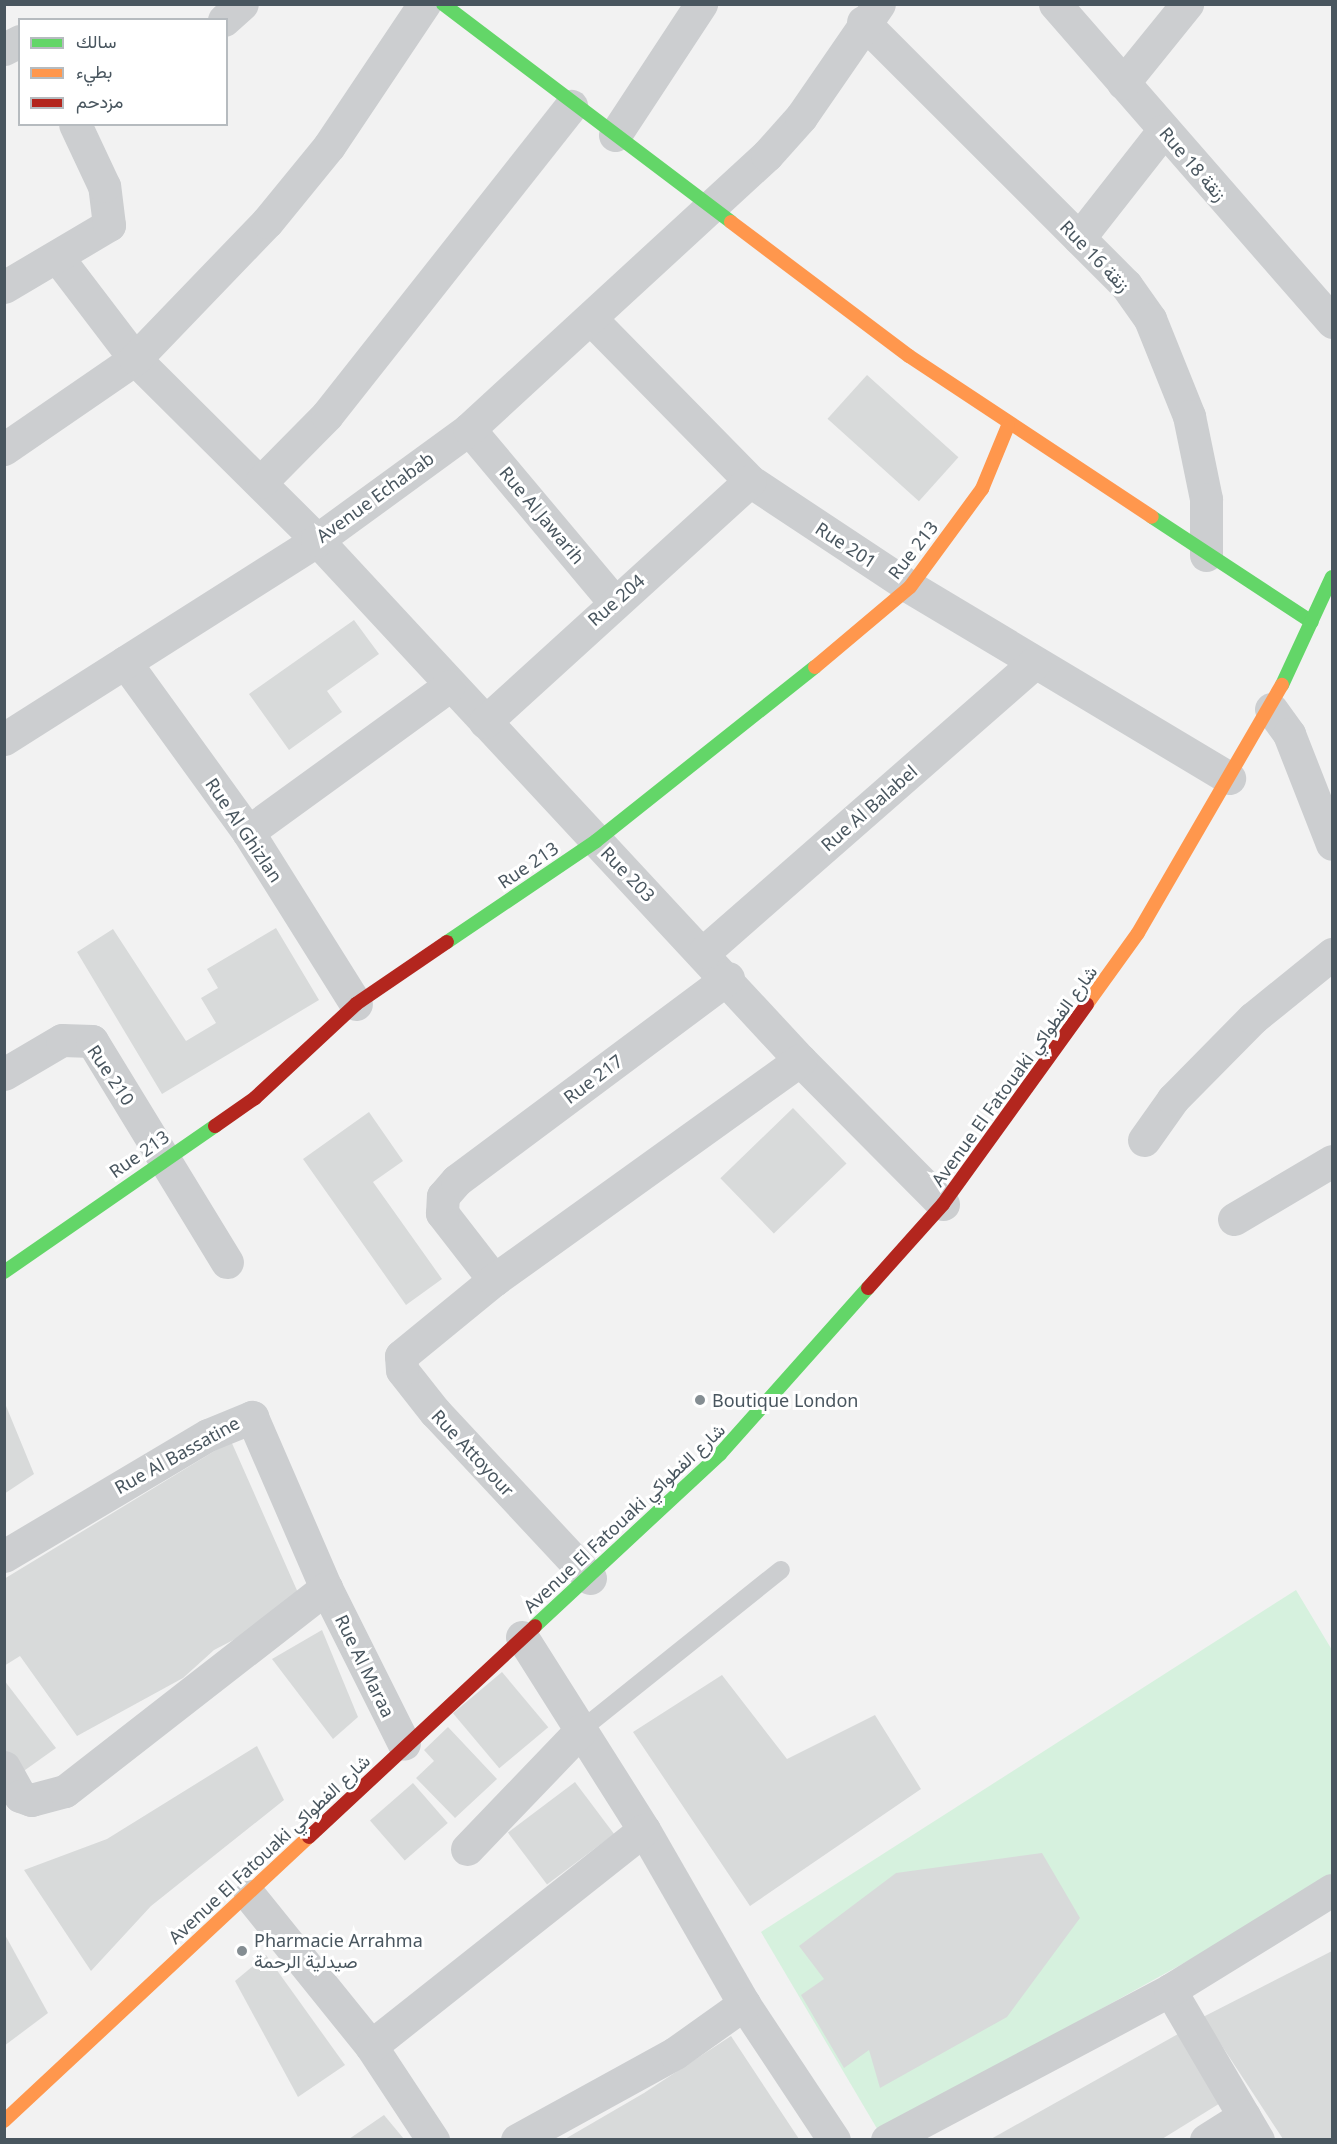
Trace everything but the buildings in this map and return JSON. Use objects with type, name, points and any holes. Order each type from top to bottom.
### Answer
[{"type":"street","points":[[226,18],[242,4]]},
{"type":"street","points":[[4,449],[135,358],[281,205],[329,146],[424,4]]},
{"type":"street","points":[[443,4],[571,106],[615,135],[1008,426],[1312,622]]},
{"type":"street","points":[[615,135],[701,4]]},
{"type":"street","name":"Rue 18 زنقة","points":[[1055,4],[1163,131],[1332,322]]},
{"type":"street","points":[[1123,83],[1187,4]]},
{"type":"street","name":"Avenue Echabab","points":[[4,739],[317,540],[469,429],[591,320],[707,205],[747,173],[801,117],[871,13]]},
{"type":"street","name":"Rue 16 زنقة","points":[[871,13],[1079,238],[1126,285],[1164,348],[1189,416],[1206,499],[1206,555]]},
{"type":"street","points":[[4,49],[18,42]]},
{"type":"street","points":[[261,482],[327,415],[571,106]]},
{"type":"street","points":[[4,287],[58,258],[111,219],[104,186],[81,127]]},
{"type":"street","points":[[1079,238],[1163,131]]},
{"type":"street","name":"Rue 203","points":[[58,258],[135,358],[317,540],[448,686],[704,952],[800,1060],[943,1204]]},
{"type":"street","name":"Rue 201","points":[[591,320],[750,481],[910,587],[1229,778]]},
{"type":"street","name":"Rue 213","points":[[4,1272],[165,1158],[255,1098],[356,1004],[596,841],[910,587],[982,489],[1008,426]]},
{"type":"street","name":"Rue Al Jawarih","points":[[469,429],[614,602]]},
{"type":"street","name":"Rue 204","points":[[485,722],[614,602],[750,481]]},
{"type":"street","name":"Avenue El Fatouaki شارع الفطواكي","points":[[4,2121],[250,1896],[404,1744],[590,1578],[780,1392],[943,1204],[1138,933],[1271,709],[1332,577]]},
{"type":"street","name":"Rue Al Ghizlan","points":[[125,662],[248,832],[356,1004]]},
{"type":"street","name":"Rue Al Balabel","points":[[704,952],[1034,663]]},
{"type":"street","points":[[248,832],[448,686]]},
{"type":"street","points":[[1271,709],[1289,734],[1332,844]]},
{"type":"street","points":[[1144,1140],[1173,1100],[1253,1018],[1332,954]]},
{"type":"street","name":"Rue 217","points":[[494,1280],[441,1209],[443,1196],[457,1180],[728,978]]},
{"type":"street","name":"Rue 210","points":[[4,1074],[62,1040],[92,1041],[165,1158]]},
{"type":"street","points":[[494,1280],[800,1060]]},
{"type":"street","points":[[165,1158],[227,1262]]},
{"type":"street","points":[[1234,1219],[1332,1161]]},
{"type":"street","name":"Rue Attoyour","points":[[494,1280],[437,1324],[401,1356],[402,1370],[590,1578]]},
{"type":"street","name":"Rue Al Bassatine","points":[[4,1556],[248,1416],[256,1423],[326,1588]]},
{"type":"street","points":[[4,1767],[20,1796],[31,1800],[65,1791],[326,1588]]},
{"type":"street","name":"Rue Al Maraa","points":[[326,1588],[404,1744]]},
{"type":"street","points":[[522,1637],[644,1830],[744,2004],[834,2139]]},
{"type":"street","points":[[467,1849],[581,1730]]},
{"type":"street","points":[[371,2046],[644,1830]]},
{"type":"street","points":[[887,2139],[1170,1990],[1332,1890]]},
{"type":"street","points":[[250,1896],[371,2046],[434,2139]]},
{"type":"street","points":[[1170,1990],[1251,2128],[1206,2139]]},
{"type":"street","points":[[517,2139],[675,2053],[744,2004]]},
{"type":"lane","points":[[581,1730],[781,1570]]},
{"type":"green space","points":[[1296,1590],[1332,1650],[1332,1881],[879,2132],[761,1932]]},
{"type":"traffic: fast","points":[[443,4],[731,222]]},
{"type":"traffic: fast","points":[[1152,517],[1312,622]]},
{"type":"traffic: fast","points":[[1282,685],[1332,577]]},
{"type":"traffic: fast","points":[[447,942],[596,841],[815,667]]},
{"type":"traffic: fast","points":[[4,1272],[215,1126]]},
{"type":"traffic: fast","points":[[535,1626],[720,1454],[868,1288]]},
{"type":"traffic: slow","points":[[731,222],[909,356],[1152,517]]},
{"type":"traffic: slow","points":[[815,667],[910,587],[982,489],[1008,426]]},
{"type":"traffic: slow","points":[[1087,1004],[1138,933],[1282,685]]},
{"type":"traffic: slow","points":[[4,2121],[309,1837]]},
{"type":"traffic: jam","points":[[215,1126],[255,1098],[356,1004],[447,942]]},
{"type":"traffic: jam","points":[[868,1288],[943,1204],[1087,1004]]},
{"type":"traffic: jam","points":[[309,1837],[535,1626]]},
{"type":"place","name":"Boutique London","points":[[700,1400]]},
{"type":"place","name":"Pharmacie Arrahma صيدلية الرحمة","points":[[242,1951]]}]
